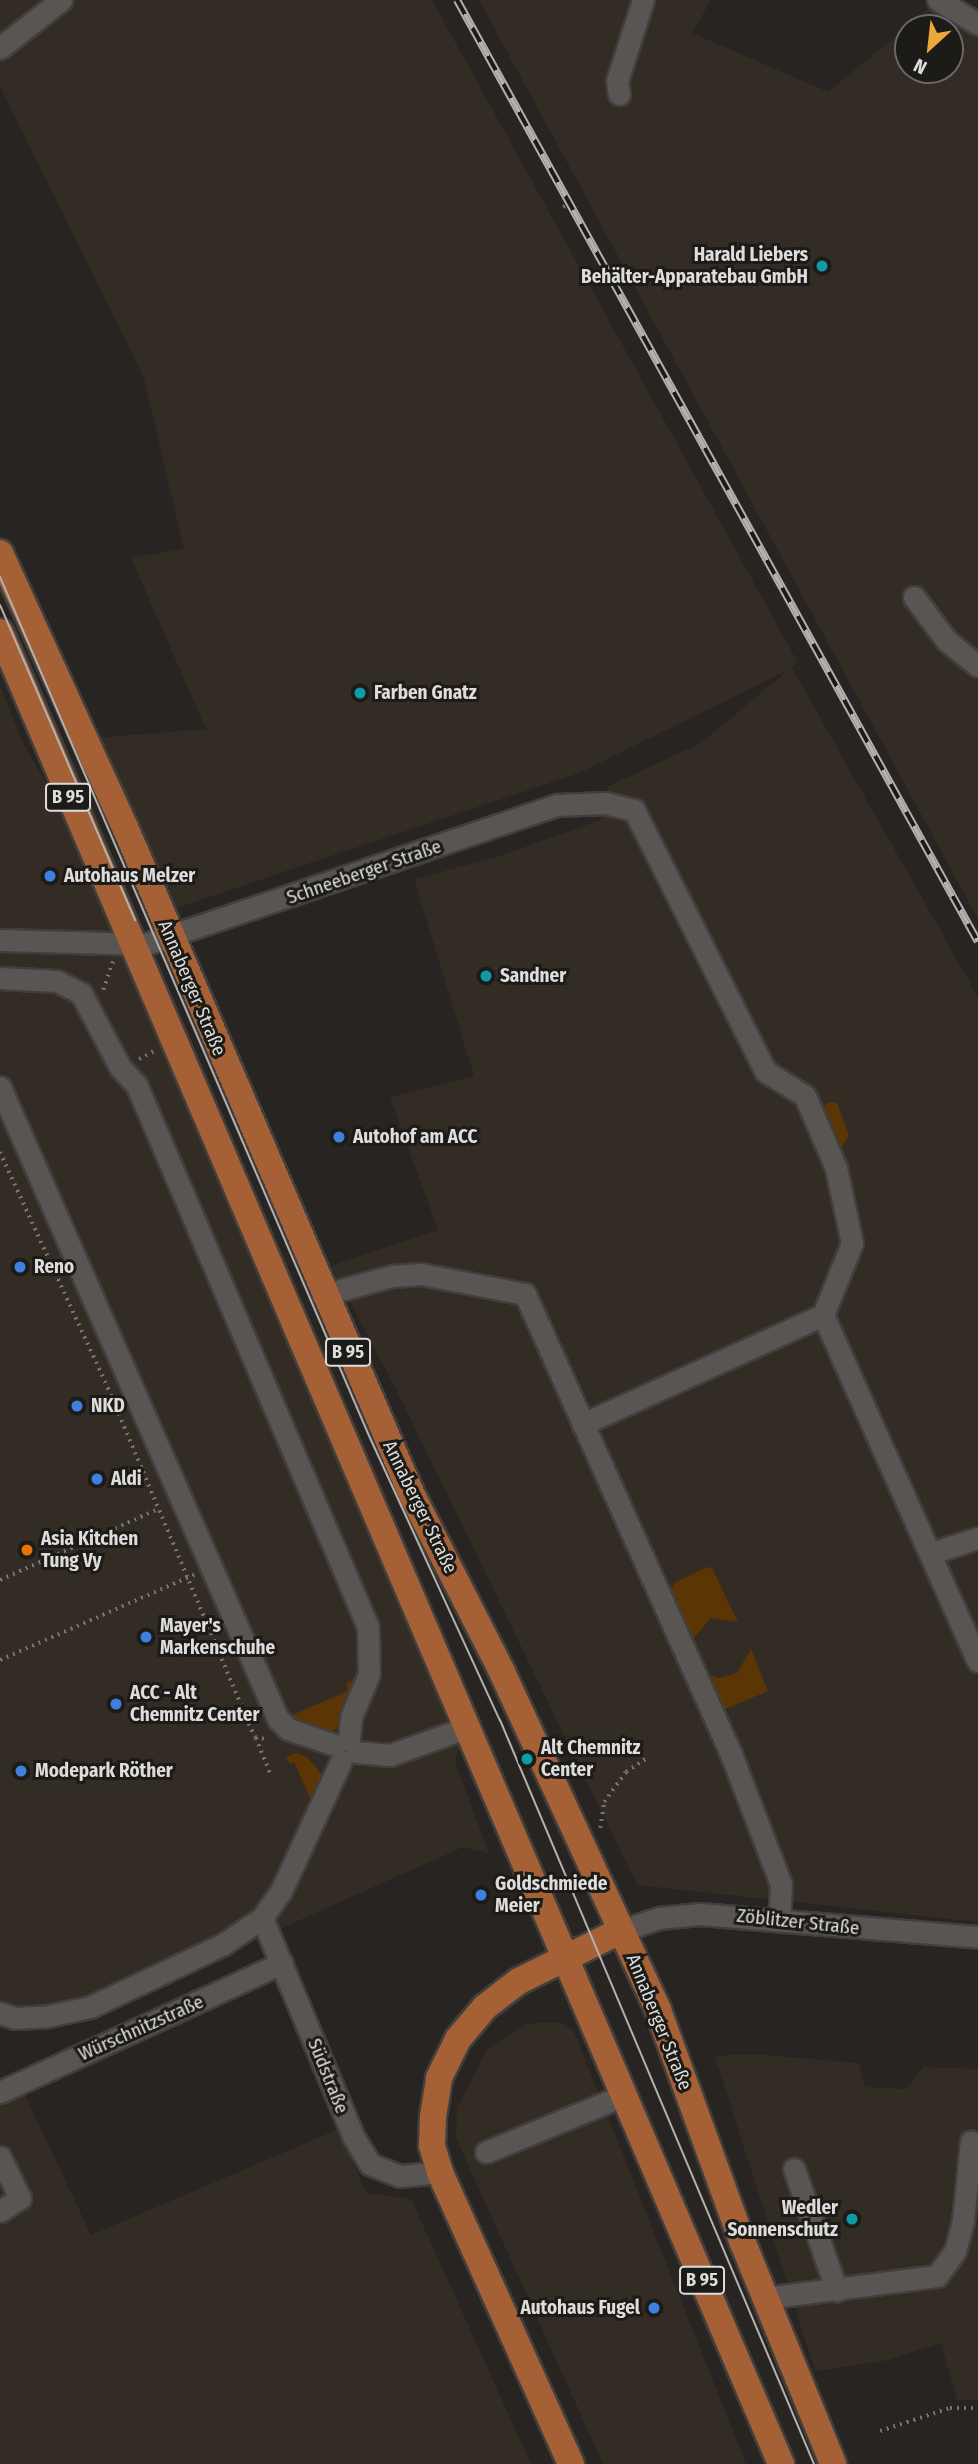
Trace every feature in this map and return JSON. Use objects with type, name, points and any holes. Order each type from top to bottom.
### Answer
[{"type":"main road","name":"Annaberger Straße","points":[[0,553],[140,942],[172,1043],[781,2464]]},
{"type":"main road","name":"Annaberger Straße","points":[[4,640],[140,942],[322,1295],[413,1497],[502,1672],[658,2010],[765,2298],[833,2464]]},
{"type":"main road","points":[[571,2464],[440,2172],[432,2146],[433,2117],[439,2078],[458,2039],[512,1986],[620,1931]]},
{"type":"street","points":[[0,48],[61,0]]},
{"type":"street","points":[[619,94],[617,81],[643,0]]},
{"type":"street","points":[[938,0],[978,24]]},
{"type":"street","points":[[914,597],[946,640],[978,666]]},
{"type":"street","name":"Schneeberger Straße","points":[[140,942],[557,805],[605,803],[634,810],[765,1071],[805,1096],[836,1168],[852,1243],[823,1315]]},
{"type":"street","points":[[0,940],[140,942]]},
{"type":"street","points":[[0,978],[69,984],[94,1012],[120,1067],[141,1094],[361,1605],[371,1654],[369,1674],[351,1717],[345,1749],[281,1891],[262,1918],[222,1945],[90,2007],[48,2016],[15,2018],[0,2013]]},
{"type":"street","points":[[0,1087],[278,1720],[288,1729],[345,1749],[390,1755],[465,1728]]},
{"type":"street","points":[[322,1295],[392,1276],[421,1274],[525,1294],[731,1754],[781,1884],[779,1918]]},
{"type":"street","points":[[583,1424],[823,1315],[978,1661]]},
{"type":"street","points":[[931,1552],[978,1538]]},
{"type":"street","name":"Zöblitzer Straße","points":[[620,1931],[659,1918],[691,1914],[779,1918],[978,1937]]},
{"type":"street","name":"Südstraße","points":[[262,1918],[353,2136],[370,2164],[400,2176],[440,2172]]},
{"type":"street","name":"Würschnitzstraße","points":[[0,2092],[282,1964]]},
{"type":"street","points":[[486,2152],[622,2096]]},
{"type":"street","points":[[765,2298],[837,2291],[937,2276],[955,2251],[963,2221],[971,2141]]},
{"type":"street","points":[[0,2157],[20,2199],[0,2211]]},
{"type":"street","points":[[794,2169],[837,2291]]},
{"type":"path","points":[[563,207],[575,201]]},
{"type":"path","points":[[94,1012],[116,955],[140,942]]},
{"type":"path","points":[[120,1067],[172,1043]]},
{"type":"path","points":[[0,1152],[188,1580]]},
{"type":"path","points":[[0,1580],[159,1509]]},
{"type":"path","points":[[0,1661],[188,1580],[210,1563]]},
{"type":"path","points":[[255,1737],[271,1775]]},
{"type":"path","points":[[599,1834],[604,1802],[626,1772],[647,1758]]},
{"type":"path","points":[[880,2431],[950,2408],[978,2408]]},
{"type":"shaded area","points":[[0,0],[432,0],[797,661],[792,668],[978,997],[978,1922],[637,1885],[398,1393],[331,1266],[438,1230],[390,1097],[474,1076],[414,879],[494,858],[600,820],[609,786],[701,743],[788,670],[579,773],[176,908],[96,738],[206,729],[131,558],[184,549],[144,378],[0,86]]},
{"type":"shaded area","points":[[479,0],[711,0],[692,33],[828,92],[894,38],[894,84],[964,84],[964,19],[978,24],[978,919]]},
{"type":"shaded area","points":[[931,7],[950,14],[923,14]]},
{"type":"shaded area","points":[[0,686],[24,745],[106,884],[465,1728],[455,1762],[489,1854],[463,1847],[58,2028],[0,2024]]},
{"type":"shaded area","points":[[829,1102],[837,1103],[849,1135],[841,1149],[836,1148],[821,1109]]},
{"type":"shaded area","points":[[707,1567],[712,1568],[738,1622],[711,1618],[691,1641],[671,1593],[674,1583]]},
{"type":"shaded area","points":[[751,1649],[768,1691],[720,1711],[705,1674],[720,1678],[737,1673]]},
{"type":"shaded area","points":[[354,1680],[342,1723],[334,1730],[325,1733],[291,1724],[284,1709],[290,1716],[348,1691],[346,1683]]},
{"type":"shaded area","points":[[296,1753],[307,1757],[322,1775],[312,1802],[294,1762],[290,1764],[286,1757]]},
{"type":"shaded area","points":[[559,2022],[573,2029],[746,2464],[603,2464],[456,2138],[457,2108],[486,2051],[525,2024]]},
{"type":"shaded area","points":[[753,2054],[859,2063],[865,2087],[906,2089],[924,2067],[978,2069],[978,2400],[957,2400],[941,2343],[889,2360],[815,2371],[715,2056]]},
{"type":"shaded area","points":[[15,2074],[91,2235],[339,2129],[366,2193],[411,2199],[531,2464],[0,2464],[0,2080]]},
{"type":"tram line","points":[[0,577],[370,1438],[500,1720],[814,2464]]},
{"type":"tram line","points":[[0,605],[135,920]]},
{"type":"railway","points":[[457,0],[978,942]]},
{"type":"place","name":"Harald Liebers Behälter-Apparatebau GmbH","points":[[822,266]]},
{"type":"place","name":"Farben Gnatz","points":[[360,693]]},
{"type":"place","name":"Autohaus Melzer","points":[[50,876]]},
{"type":"place","name":"Sandner","points":[[486,976]]},
{"type":"place","name":"Autohof am ACC","points":[[339,1137]]},
{"type":"place","name":"Reno","points":[[20,1267]]},
{"type":"place","name":"NKD","points":[[77,1406]]},
{"type":"place","name":"Aldi","points":[[97,1479]]},
{"type":"place","name":"Asia Kitchen Tung Vy","points":[[27,1550]]},
{"type":"place","name":"Mayer's Markenschuhe","points":[[146,1637]]},
{"type":"place","name":"ACC - Alt Chemnitz Center","points":[[116,1704]]},
{"type":"place","name":"Alt Chemnitz Center","points":[[527,1759]]},
{"type":"place","name":"Modepark Röther","points":[[21,1771]]},
{"type":"place","name":"Goldschmiede Meier","points":[[481,1895]]},
{"type":"place","name":"Wedler Sonnenschutz","points":[[852,2219]]},
{"type":"place","name":"Autohaus Fugel","points":[[654,2308]]}]
